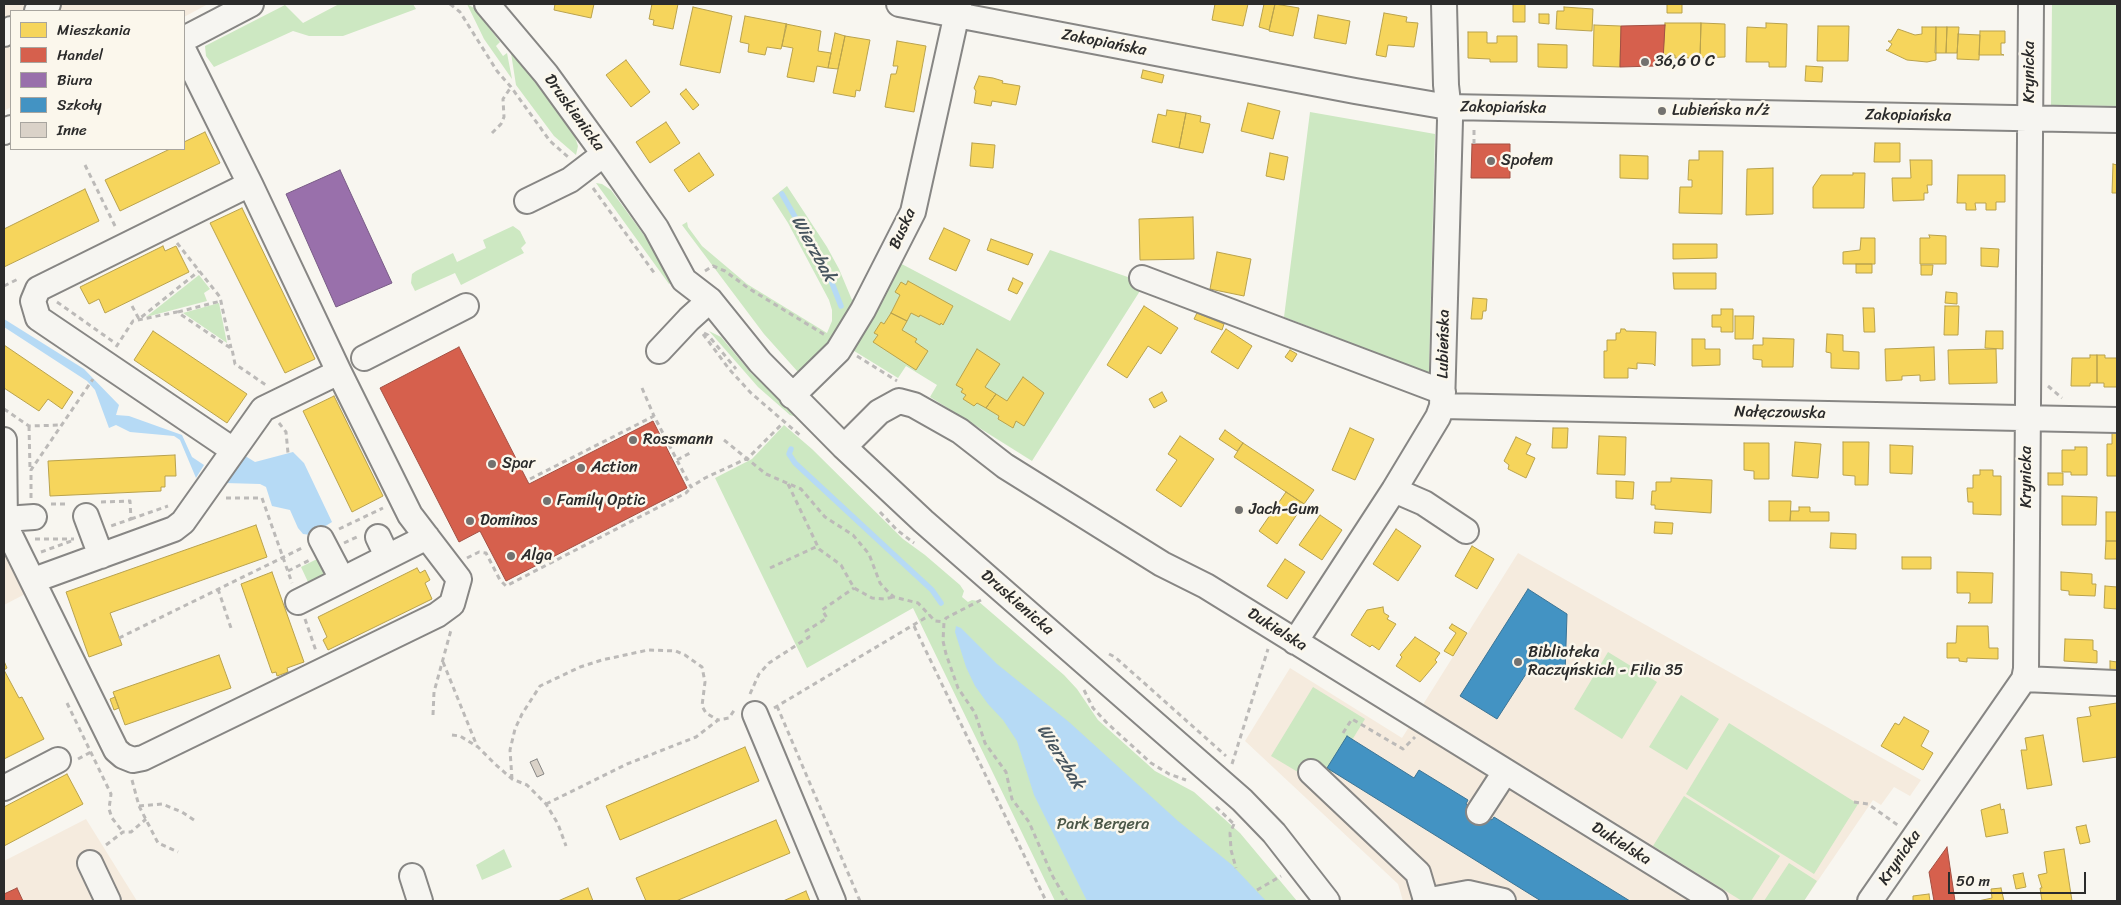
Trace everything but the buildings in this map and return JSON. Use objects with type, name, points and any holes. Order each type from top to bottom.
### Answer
[{"type":"street","points":[[185,38],[251,4]]},
{"type":"street","name":"Druskienicka","points":[[487,4],[546,74],[604,154],[656,228],[684,280],[710,300],[760,362],[844,448],[923,521],[1242,800],[1274,833],[1327,901]]},
{"type":"street","name":"Zakopiańska","points":[[899,4],[958,9],[1364,93],[1448,107],[2117,120]]},
{"type":"street","name":"Lubieńska","points":[[1287,636],[1394,490],[1438,417],[1442,399],[1450,120],[1444,4]]},
{"type":"street","name":"Krynicka","points":[[1870,901],[2024,679],[2026,669],[2031,4]]},
{"type":"street","name":"Buska","points":[[792,396],[842,346],[863,310],[913,212],[958,9]]},
{"type":"street","points":[[34,524],[34,580],[116,750],[123,756],[133,760],[143,758],[323,671],[437,615],[452,604],[458,579],[410,515],[185,53]]},
{"type":"street","points":[[527,201],[570,180],[604,154]]},
{"type":"street","points":[[233,450],[107,360],[38,318],[33,301],[38,289],[250,184]]},
{"type":"street","name":"Druskienicka","points":[[656,228],[698,269],[710,300]]},
{"type":"street","name":"Nałęczowska","points":[[1142,278],[1442,399],[2117,420]]},
{"type":"street","points":[[659,351],[710,300]]},
{"type":"street","points":[[364,358],[466,306]]},
{"type":"street","points":[[34,580],[174,529],[183,522],[258,414],[273,403],[339,372]]},
{"type":"street","name":"Dukielska","points":[[844,448],[879,412],[899,401],[914,405],[960,431],[1005,466],[1146,554],[1206,586],[1711,899]]},
{"type":"street","points":[[4,440],[6,525],[34,524]]},
{"type":"street","points":[[1394,490],[1424,503],[1466,531]]},
{"type":"street","points":[[87,514],[101,556]]},
{"type":"street","points":[[5,519],[34,524]]},
{"type":"street","points":[[298,602],[342,579],[383,547],[427,537]]},
{"type":"street","points":[[321,539],[342,579]]},
{"type":"street","points":[[2024,679],[2115,683]]},
{"type":"street","points":[[755,709],[834,901]]},
{"type":"street","points":[[4,788],[58,760]]},
{"type":"street","points":[[1311,772],[1418,874],[1426,901],[1468,892],[1503,901]]},
{"type":"street","points":[[1479,812],[1505,772]]},
{"type":"street","points":[[90,863],[108,901]]},
{"type":"street","points":[[412,876],[420,901]]},
{"type":"path","points":[[450,4],[460,12],[497,71],[511,87],[550,141],[572,161]]},
{"type":"path","points":[[492,133],[501,124],[504,117],[503,99],[511,87]]},
{"type":"path","points":[[1474,122],[1474,144]]},
{"type":"path","points":[[86,165],[117,231]]},
{"type":"path","points":[[590,183],[657,276]]},
{"type":"path","points":[[167,224],[177,243],[220,297],[235,364],[275,391],[273,403],[286,432],[288,454]]},
{"type":"path","points":[[700,275],[713,266],[717,266],[900,382],[901,387]]},
{"type":"path","points":[[139,319],[199,271]]},
{"type":"path","points":[[38,289],[107,360]]},
{"type":"path","points":[[30,470],[133,321],[221,301]]},
{"type":"path","points":[[132,306],[139,319]]},
{"type":"path","points":[[177,312],[232,349]]},
{"type":"path","points":[[642,388],[654,416],[691,487]]},
{"type":"path","points":[[4,408],[29,426],[62,425]]},
{"type":"path","points":[[530,479],[654,416]]},
{"type":"path","points":[[450,566],[479,552],[486,553],[500,580],[506,586],[686,492],[704,478],[748,458],[784,422]]},
{"type":"path","points":[[29,426],[34,524]]},
{"type":"path","points":[[724,440],[766,474],[785,484],[801,489],[825,517],[857,538],[869,554],[884,589],[894,597],[918,603],[925,608],[935,621],[944,622]]},
{"type":"path","points":[[677,460],[692,452]]},
{"type":"path","points":[[785,484],[818,546],[822,552],[841,565],[854,588],[872,598],[884,599],[894,597]]},
{"type":"path","points":[[203,493],[211,498],[262,498],[323,671]]},
{"type":"path","points":[[119,638],[321,539],[400,495]]},
{"type":"path","points":[[34,524],[87,514],[130,501],[131,519]]},
{"type":"path","points":[[87,514],[131,519],[177,503]]},
{"type":"path","points":[[34,524],[76,539],[34,524]]},
{"type":"path","points":[[770,568],[818,546]]},
{"type":"path","points":[[854,588],[822,610],[827,618],[806,632],[809,637],[769,663],[759,674],[755,709],[860,901]]},
{"type":"path","points":[[218,589],[232,631]]},
{"type":"path","points":[[986,596],[946,618],[943,641],[958,688],[975,714],[985,743],[1006,772],[1012,799],[1029,822],[1052,875],[1067,901]]},
{"type":"path","points":[[433,715],[434,692],[455,617],[452,604]]},
{"type":"path","points":[[546,804],[627,764],[696,737],[718,720],[755,709],[914,626],[930,615]]},
{"type":"path","points":[[914,626],[1046,901]]},
{"type":"path","points":[[1233,758],[1267,650],[1287,636]]},
{"type":"path","points":[[512,779],[510,750],[515,729],[540,686],[580,667],[602,660],[648,650],[676,651],[685,655],[702,667],[705,682],[702,706],[706,713],[718,720]]},
{"type":"path","points":[[443,661],[478,747]]},
{"type":"path","points":[[1082,686],[1093,708],[1151,763],[1170,774],[1191,782]]},
{"type":"path","points":[[66,701],[111,794],[109,809],[112,818],[123,832]]},
{"type":"path","points":[[1343,733],[1352,719],[1403,749],[1421,720]]},
{"type":"path","points":[[452,735],[460,736],[478,747],[512,779],[527,785],[546,804],[558,824],[566,846]]},
{"type":"path","points":[[133,760],[132,778],[139,806],[158,843],[178,852]]},
{"type":"path","points":[[1854,802],[1868,804],[1903,828]]},
{"type":"path","points":[[139,806],[162,804],[182,812],[197,822]]},
{"type":"path","points":[[1212,804],[1241,830]]},
{"type":"path","points":[[106,845],[123,832],[131,832],[146,819]]},
{"type":"path","points":[[1234,824],[1230,834],[1231,850],[1236,868]]},
{"type":"path","points":[[1276,869],[1286,882]]},
{"type":"path","points":[[1257,890],[1281,876]]},
{"type":"shaded area","points":[[4,4],[208,4],[185,16],[185,10],[10,10],[10,108],[4,111]]},
{"type":"shaded area","points":[[4,544],[27,593],[4,605]]},
{"type":"shaded area","points":[[1518,553],[1921,780],[1910,796],[1894,787],[1881,805],[1873,800],[1804,901],[1730,901],[1709,888],[1705,901],[1403,901],[1398,884],[1245,741],[1290,668],[1402,738]]},
{"type":"shaded area","points":[[86,819],[137,901],[4,901],[4,861]]},
{"type":"green space","points":[[339,4],[413,4],[416,9],[343,36],[309,36],[293,31],[214,67],[206,56],[205,46],[285,5],[303,23]]},
{"type":"green space","points":[[467,4],[474,8],[500,42],[496,46],[503,56],[507,53],[512,79],[484,39]]},
{"type":"green space","points":[[2052,4],[2117,4],[2117,106],[2051,105]]},
{"type":"green space","points":[[513,52],[575,137],[578,146],[576,155],[554,136],[516,85],[511,53]]},
{"type":"green space","points":[[1310,112],[1435,134],[1429,373],[1284,317]]},
{"type":"green space","points":[[596,183],[602,184],[611,190],[676,279],[669,284]]},
{"type":"green space","points":[[787,186],[827,247],[852,300],[858,294],[896,222],[904,201],[902,195],[911,201],[838,341],[802,373],[798,372],[764,334],[682,225],[687,222],[688,227],[702,246],[747,284],[827,333],[832,321],[832,310],[829,300],[788,223],[772,198]]},
{"type":"green space","points":[[513,226],[520,231],[526,243],[521,248],[524,253],[461,285],[455,273],[415,291],[411,283],[412,274],[416,271],[453,253],[457,262],[486,248],[483,240]]},
{"type":"green space","points":[[1050,250],[1145,283],[1032,461],[930,397],[937,385],[906,366],[898,378],[851,349],[896,261],[1010,321]]},
{"type":"green space","points":[[199,275],[210,289],[204,293],[207,301],[146,317]]},
{"type":"green space","points":[[219,303],[227,343],[183,313]]},
{"type":"green space","points":[[709,331],[721,337],[751,373],[800,418],[790,415],[758,387]]},
{"type":"green space","name":"Park Bergera","points":[[784,425],[812,449],[903,539],[960,585],[964,591],[962,597],[968,602],[972,600],[978,601],[1064,675],[1077,689],[1098,720],[1155,771],[1194,792],[1240,833],[1297,901],[1055,901],[913,608],[807,668],[715,478],[752,459]]},
{"type":"green space","points":[[317,559],[324,574],[308,582],[301,567]]},
{"type":"green space","points":[[1608,652],[1657,682],[1622,739],[1574,709]]},
{"type":"green space","points":[[1313,687],[1365,719],[1323,787],[1271,756]]},
{"type":"green space","points":[[1681,695],[1719,719],[1687,770],[1649,747]]},
{"type":"green space","points":[[1729,723],[1858,804],[1814,874],[1686,794]]},
{"type":"green space","points":[[1684,796],[1780,856],[1751,901],[1742,901],[1653,846]]},
{"type":"green space","points":[[504,849],[512,867],[482,880],[476,865]]},
{"type":"green space","points":[[1789,863],[1817,881],[1804,901],[1764,901]]},
{"type":"water","points":[[4,319],[84,369],[119,405],[116,415],[129,416],[182,435],[192,457],[204,465],[196,478],[180,440],[174,436],[130,432],[116,425],[109,428],[95,390],[87,381],[4,327]]},
{"type":"water","points":[[293,452],[304,463],[332,522],[311,535],[303,534],[298,528],[290,510],[272,506],[266,487],[260,484],[225,483],[242,454],[255,462]]},
{"type":"water","points":[[956,626],[961,628],[997,664],[1069,722],[1178,821],[1232,865],[1266,901],[1087,901],[1034,795],[1017,741],[1003,720],[975,686],[966,667],[955,632]]},
{"type":"waterway","name":"Wierzbak","points":[[782,194],[830,278],[841,306]]},
{"type":"waterway","name":"Wierzbak","points":[[791,449],[789,454],[795,463],[932,590],[941,603]]},
{"type":"place","name":"36,6 O C","points":[[1645,62]]},
{"type":"place","name":"Lubieńska n/ż","points":[[1662,111]]},
{"type":"place","name":"Społem","points":[[1491,161]]},
{"type":"place","name":"Rossmann","points":[[633,440]]},
{"type":"place","name":"Spar","points":[[492,464]]},
{"type":"place","name":"Action","points":[[581,468]]},
{"type":"place","name":"Family Optic","points":[[547,501]]},
{"type":"place","name":"Jach-Gum","points":[[1239,510]]},
{"type":"place","name":"Dominos","points":[[470,521]]},
{"type":"place","name":"Alga","points":[[511,556]]},
{"type":"place","name":"Biblioteka Raczyńskich - Filia 35","points":[[1518,662]]}]
